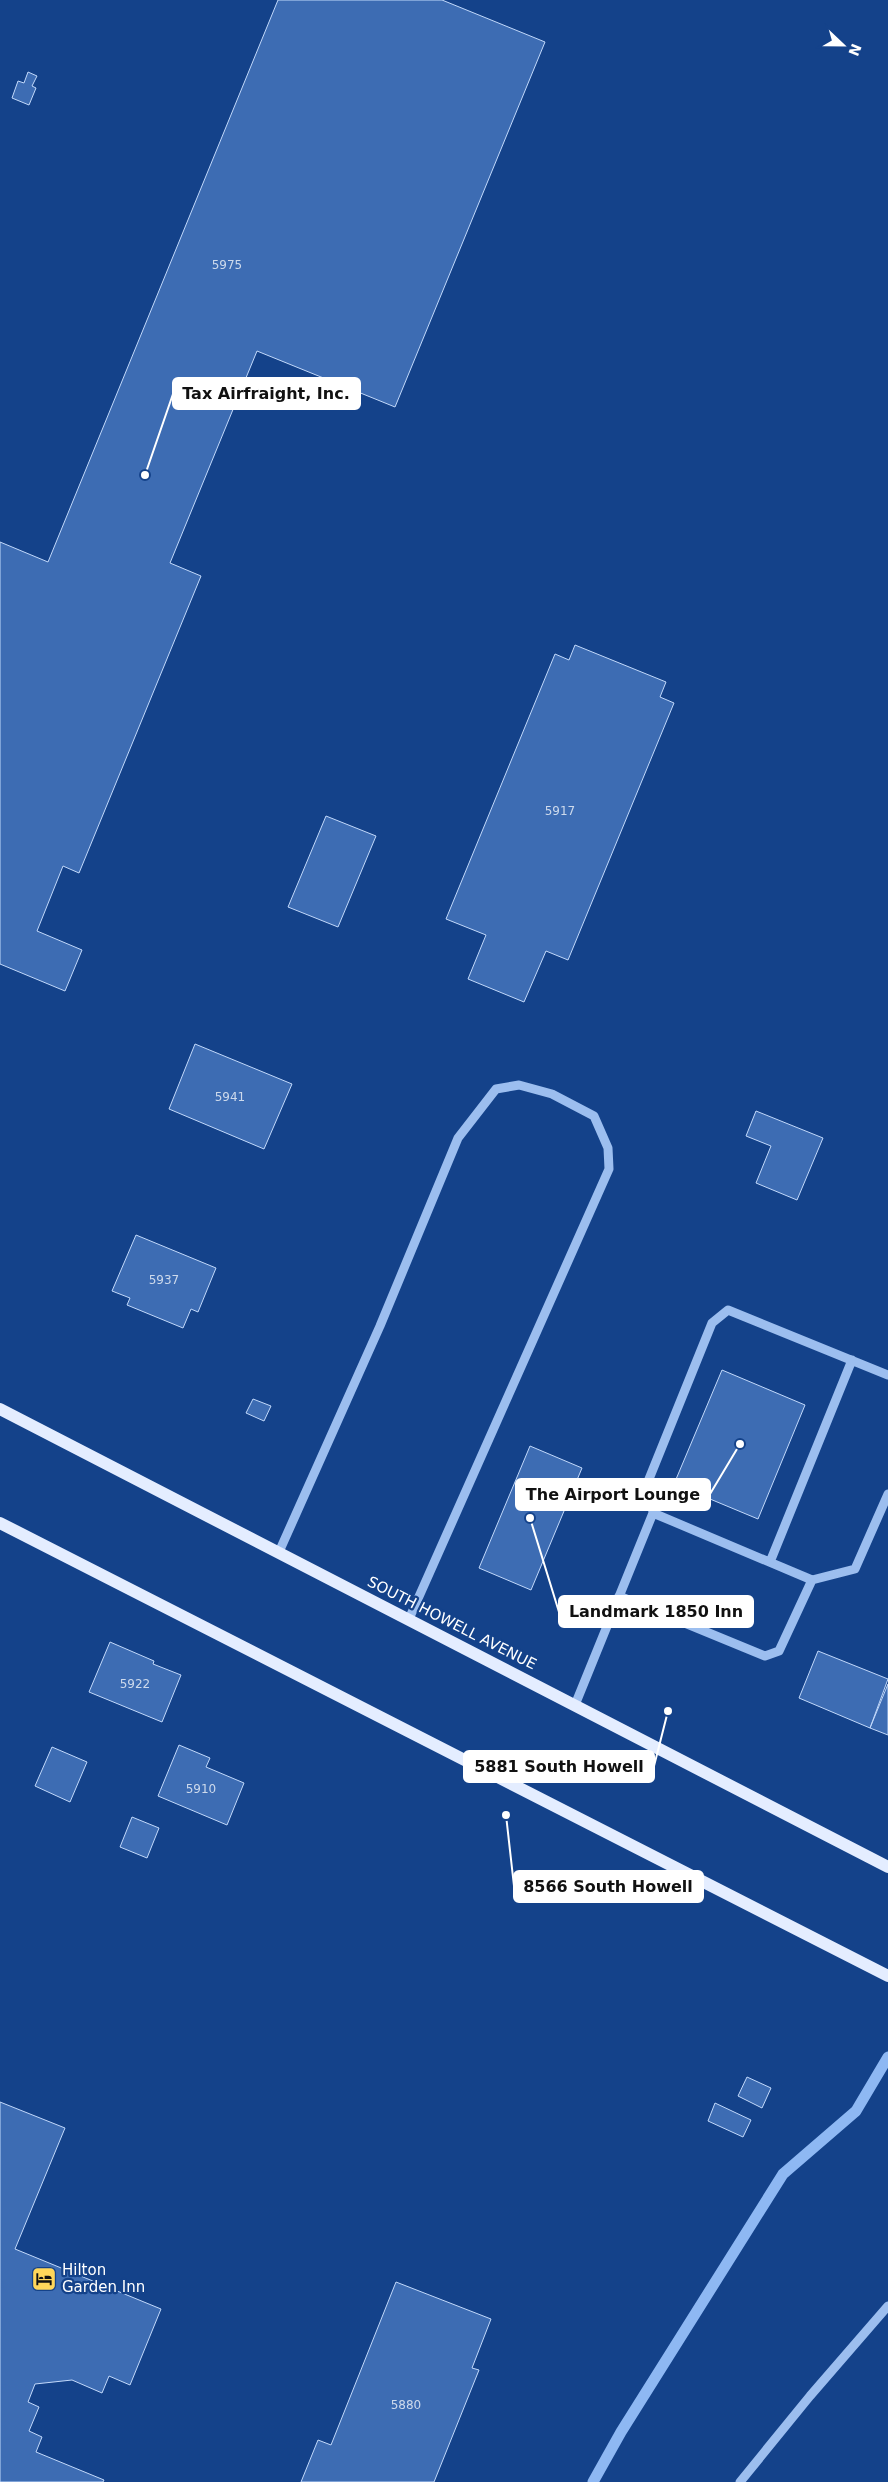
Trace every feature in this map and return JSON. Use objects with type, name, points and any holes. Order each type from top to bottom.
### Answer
[{"type":"main road","name":"SOUTH HOWELL AVENUE","points":[[0,1409],[888,1867]]},
{"type":"main road","points":[[0,1523],[888,1976]]},
{"type":"lane","points":[[279,1552],[380,1326],[458,1138],[496,1089],[519,1085],[552,1094],[594,1116],[608,1148],[609,1169],[409,1619]]},
{"type":"lane","points":[[575,1705],[653,1513],[649,1479],[712,1323],[728,1310],[888,1375]]},
{"type":"lane","points":[[770,1562],[852,1360]]},
{"type":"lane","points":[[653,1513],[812,1580],[855,1569],[888,1494]]},
{"type":"lane","points":[[620,1596],[764,1656],[779,1651],[812,1580]]},
{"type":"lane","points":[[740,2482],[810,2396],[888,2306]]},
{"type":"building","points":[[278,0],[442,0],[545,42],[395,407],[257,351],[170,563],[201,576],[79,873],[63,866],[37,931],[82,950],[65,991],[0,964],[0,542],[48,562]]},
{"type":"building","points":[[28,72],[37,76],[32,86],[36,88],[29,105],[12,98],[18,81],[24,83]]},
{"type":"building","points":[[575,645],[666,682],[660,697],[674,703],[568,960],[546,951],[524,1002],[468,979],[486,935],[446,919],[555,654],[569,660]]},
{"type":"building","points":[[326,816],[376,836],[338,927],[288,907]]},
{"type":"building","points":[[195,1044],[292,1084],[264,1149],[169,1109]]},
{"type":"building","points":[[756,1111],[823,1138],[797,1200],[756,1183],[771,1146],[746,1136]]},
{"type":"building","points":[[136,1235],[216,1268],[198,1312],[191,1309],[183,1328],[127,1305],[130,1298],[112,1291]]},
{"type":"building","points":[[722,1370],[805,1405],[758,1519],[674,1484]]},
{"type":"building","points":[[253,1399],[271,1406],[264,1421],[246,1413]]},
{"type":"building","points":[[530,1446],[582,1468],[531,1590],[479,1568]]},
{"type":"building","points":[[110,1642],[154,1661],[153,1664],[181,1675],[162,1722],[89,1692]]},
{"type":"building","points":[[818,1651],[888,1679],[870,1728],[799,1698]]},
{"type":"building","points":[[888,1684],[888,1735],[870,1728]]},
{"type":"building","points":[[179,1745],[210,1758],[206,1767],[244,1783],[227,1825],[158,1796]]},
{"type":"building","points":[[52,1747],[87,1762],[70,1802],[35,1786]]},
{"type":"building","points":[[132,1817],[159,1828],[147,1858],[120,1847]]},
{"type":"building","points":[[747,2077],[771,2088],[762,2108],[738,2096]]},
{"type":"building","name":"Hilton Garden Inn","points":[[0,2102],[65,2128],[15,2249],[161,2309],[130,2385],[109,2376],[102,2393],[72,2380],[35,2384],[28,2402],[39,2407],[29,2431],[42,2437],[36,2452],[104,2480],[103,2482],[0,2482]]},
{"type":"building","points":[[715,2103],[751,2120],[743,2137],[708,2121]]},
{"type":"building","points":[[396,2282],[491,2319],[472,2368],[479,2370],[434,2482],[301,2482],[318,2440],[331,2445]]},
{"type":"waterway","points":[[593,2482],[621,2432],[783,2174],[856,2111],[888,2057]]},
{"type":"place","name":"Tax Airfraight, Inc.","points":[[145,475]]},
{"type":"place","name":"The Airport Lounge","points":[[740,1444]]},
{"type":"place","name":"Landmark 1850 Inn","points":[[530,1518]]},
{"type":"place","name":"5881 South Howell","points":[[668,1711]]},
{"type":"place","name":"8566 South Howell","points":[[506,1815]]},
{"type":"place","name":"Hilton Garden Inn","points":[[44,2279]]}]
